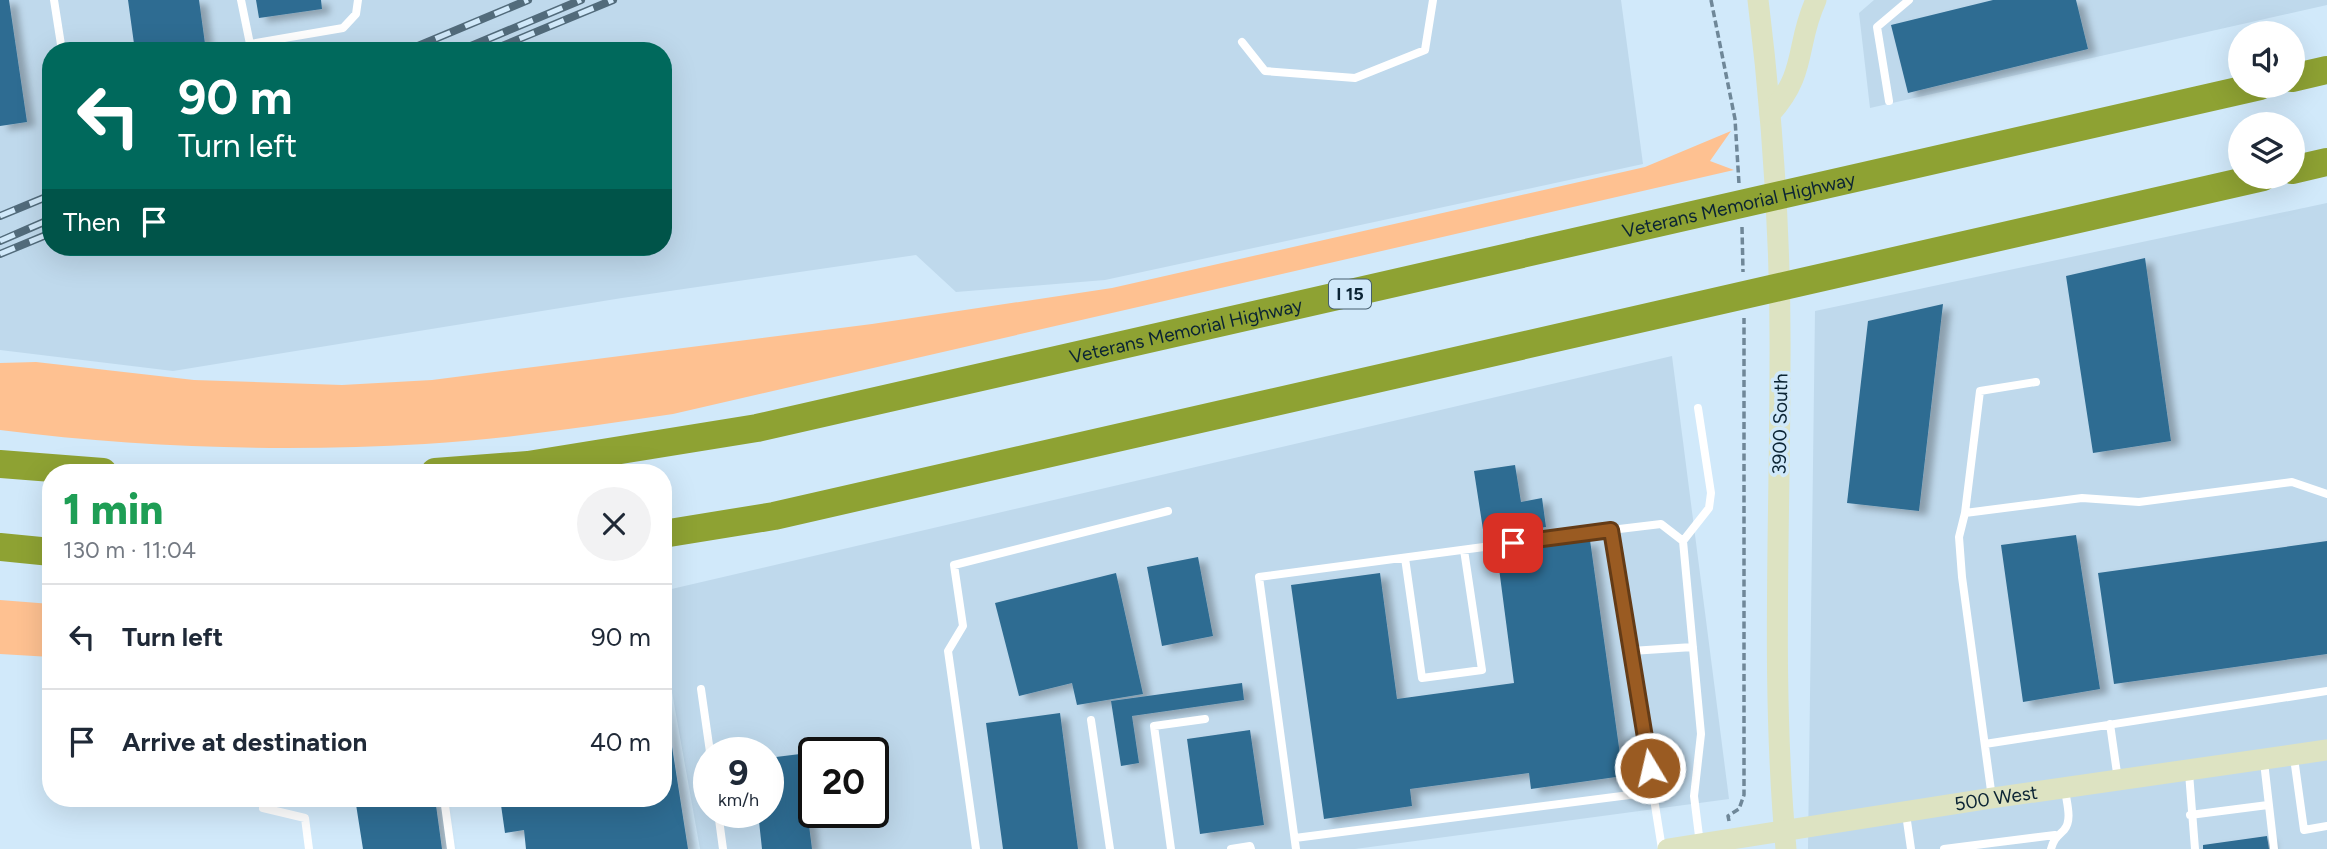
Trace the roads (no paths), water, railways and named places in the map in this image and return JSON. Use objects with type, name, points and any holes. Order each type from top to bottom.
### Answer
[{"type":"highway","points":[[2305,75],[2327,70]]},
{"type":"highway","name":"Veterans Memorial Highway","points":[[534,464],[757,428],[2228,93]]},
{"type":"highway","points":[[2305,167],[2327,162]]},
{"type":"highway","points":[[672,532],[787,513],[2228,185]]},
{"type":"highway","points":[[0,464],[42,467]]},
{"type":"highway","points":[[0,547],[42,551]]},
{"type":"main road","name":"3900 South","points":[[1758,0],[1770,114],[1780,363],[1777,617],[1785,840]]},
{"type":"main road","points":[[1770,114],[1788,94],[1799,69],[1816,0]]},
{"type":"main road","name":"500 West","points":[[1668,849],[1785,840],[1906,811],[2327,750]]},
{"type":"lane","points":[[54,0],[61,42]]},
{"type":"lane","points":[[241,0],[250,42]]},
{"type":"lane","points":[[262,42],[343,28],[356,14],[358,0]]},
{"type":"lane","points":[[1242,42],[1265,71],[1355,78],[1425,50],[1433,0]]},
{"type":"lane","points":[[1889,101],[1877,27],[1909,0]]},
{"type":"lane","points":[[1992,798],[1959,537],[1965,513],[1980,391],[2036,382]]},
{"type":"lane","points":[[1698,408],[1711,493],[1709,508],[1683,541],[1701,734],[1694,796],[1700,845]]},
{"type":"lane","points":[[1965,513],[2082,498],[2139,502],[2292,482],[2327,494]]},
{"type":"lane","points":[[976,849],[948,652],[963,626],[954,565],[1168,511]]},
{"type":"lane","points":[[1296,849],[1259,577],[1661,524],[1683,541]]},
{"type":"lane","points":[[1611,530],[1662,849]]},
{"type":"lane","points":[[1405,558],[1422,678],[1482,670],[1464,550]]},
{"type":"lane","points":[[1631,651],[1693,647]]},
{"type":"lane","points":[[701,689],[708,737]]},
{"type":"lane","points":[[1985,744],[2327,691]]},
{"type":"lane","points":[[1171,849],[1153,726],[1205,719]]},
{"type":"lane","points":[[1091,720],[1110,849]]},
{"type":"lane","points":[[2110,724],[2118,780]]},
{"type":"lane","points":[[2293,755],[2304,830],[2327,826]]},
{"type":"lane","points":[[2263,759],[2274,849]]},
{"type":"lane","points":[[2188,770],[2195,849]]},
{"type":"lane","points":[[1944,849],[2055,835],[2065,829],[2068,818],[2064,788]]},
{"type":"lane","points":[[1295,838],[1653,792]]},
{"type":"lane","points":[[2190,815],[2268,804]]},
{"type":"lane","points":[[445,807],[451,849]]},
{"type":"lane","points":[[263,808],[305,818],[309,849]]},
{"type":"lane","points":[[1906,811],[1911,849]]},
{"type":"lane","points":[[720,828],[723,849]]},
{"type":"lane","points":[[2051,849],[2055,835]]},
{"type":"lane","points":[[1231,849],[1250,846],[1251,849]]},
{"type":"railway","points":[[428,42],[528,0]]},
{"type":"railway","points":[[481,42],[581,0]]},
{"type":"railway","points":[[512,42],[613,0]]},
{"type":"railway","points":[[0,216],[42,199]]},
{"type":"railway","points":[[0,241],[42,223]]},
{"type":"railway","points":[[0,254],[42,237]]}]
